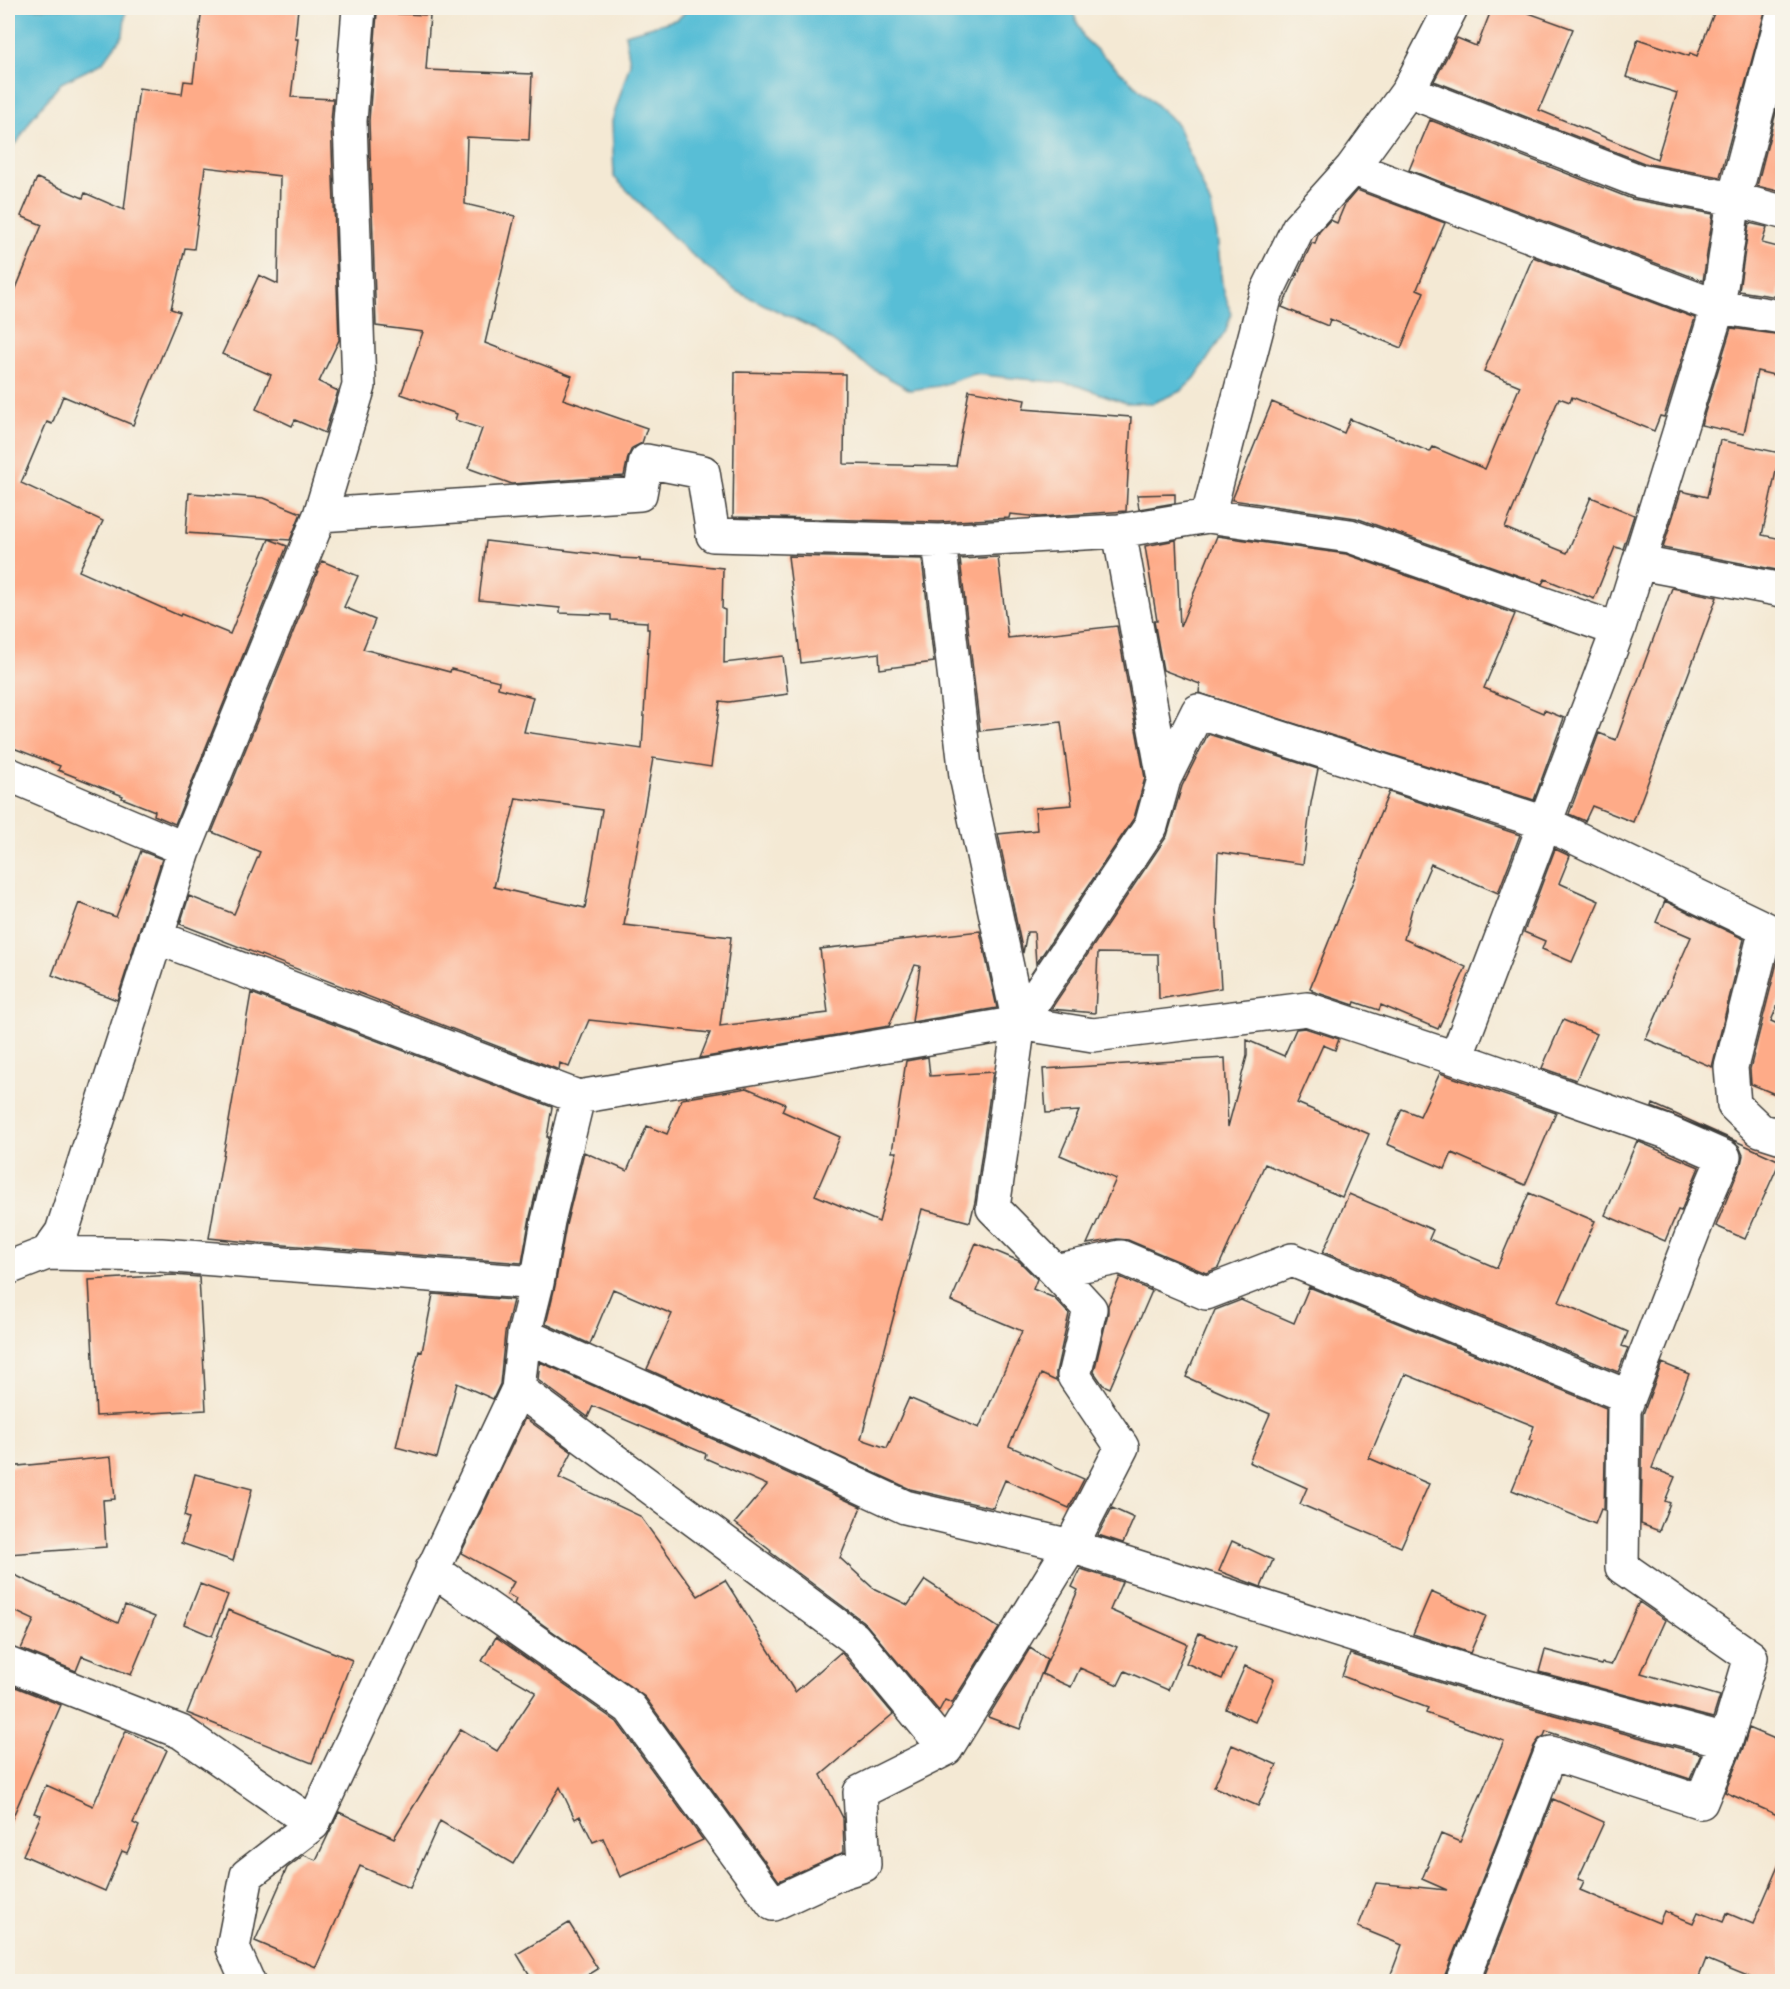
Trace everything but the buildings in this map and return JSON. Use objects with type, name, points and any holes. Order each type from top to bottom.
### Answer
[{"type":"street","points":[[47,1253],[62,1232],[185,849],[320,515],[359,386],[350,121],[358,8]]},
{"type":"street","points":[[1208,516],[1266,294],[1298,228],[1352,168],[1408,91],[1450,8]]},
{"type":"street","points":[[1456,1058],[1618,630],[1640,563],[1718,307],[1734,199],[1782,17]]},
{"type":"street","points":[[1408,91],[1639,181],[1734,199],[1782,212]]},
{"type":"street","points":[[1352,168],[1718,307],[1782,317]]},
{"type":"street","points":[[320,515],[640,494],[646,461],[703,472],[713,535],[939,541],[1119,531],[1208,516],[1350,536],[1618,630]]},
{"type":"street","points":[[1119,531],[1164,779]]},
{"type":"street","points":[[432,1569],[630,1708],[773,1904],[842,1872],[864,1865],[860,1792],[946,1749],[1071,1546],[1122,1447],[1074,1376],[1090,1309],[993,1208],[1019,1023],[966,776],[939,541]]},
{"type":"street","points":[[1640,563],[1782,590]]},
{"type":"street","points":[[1019,1023],[1151,826],[1164,779],[1198,711],[1545,823],[1766,929],[1731,1067],[1734,1105],[1771,1134],[1724,1157],[1705,1200],[1624,1410],[1622,1566],[1751,1657],[1726,1741],[1701,1802],[1551,1753],[1462,1982]]},
{"type":"street","points":[[8,774],[185,849]]},
{"type":"street","points":[[156,938],[578,1097],[1019,1023],[1093,1035],[1307,1009],[1456,1058],[1667,1132],[1724,1157]]},
{"type":"street","points":[[248,1982],[233,1948],[247,1875],[313,1824],[518,1389],[524,1335],[537,1283],[548,1221],[578,1097]]},
{"type":"street","points":[[8,1268],[47,1253],[161,1255],[537,1283]]},
{"type":"street","points":[[1055,1271],[1121,1257],[1206,1293],[1292,1260],[1629,1397]]},
{"type":"street","points":[[524,1335],[759,1438],[905,1507],[1071,1546],[1476,1674],[1726,1741]]},
{"type":"street","points":[[518,1389],[854,1638],[946,1749]]},
{"type":"street","points":[[8,1664],[181,1732],[313,1824]]},
{"type":"water","points":[[8,8],[126,9],[123,35],[102,63],[61,83],[32,118],[17,143],[8,148]]},
{"type":"water","points":[[689,8],[1071,8],[1084,38],[1177,124],[1211,206],[1217,235],[1222,284],[1231,314],[1226,331],[1195,378],[1181,391],[1153,403],[1126,403],[1073,384],[974,374],[939,386],[910,390],[871,368],[815,329],[736,291],[685,249],[614,177],[612,121],[630,63],[625,34],[678,19]]}]
